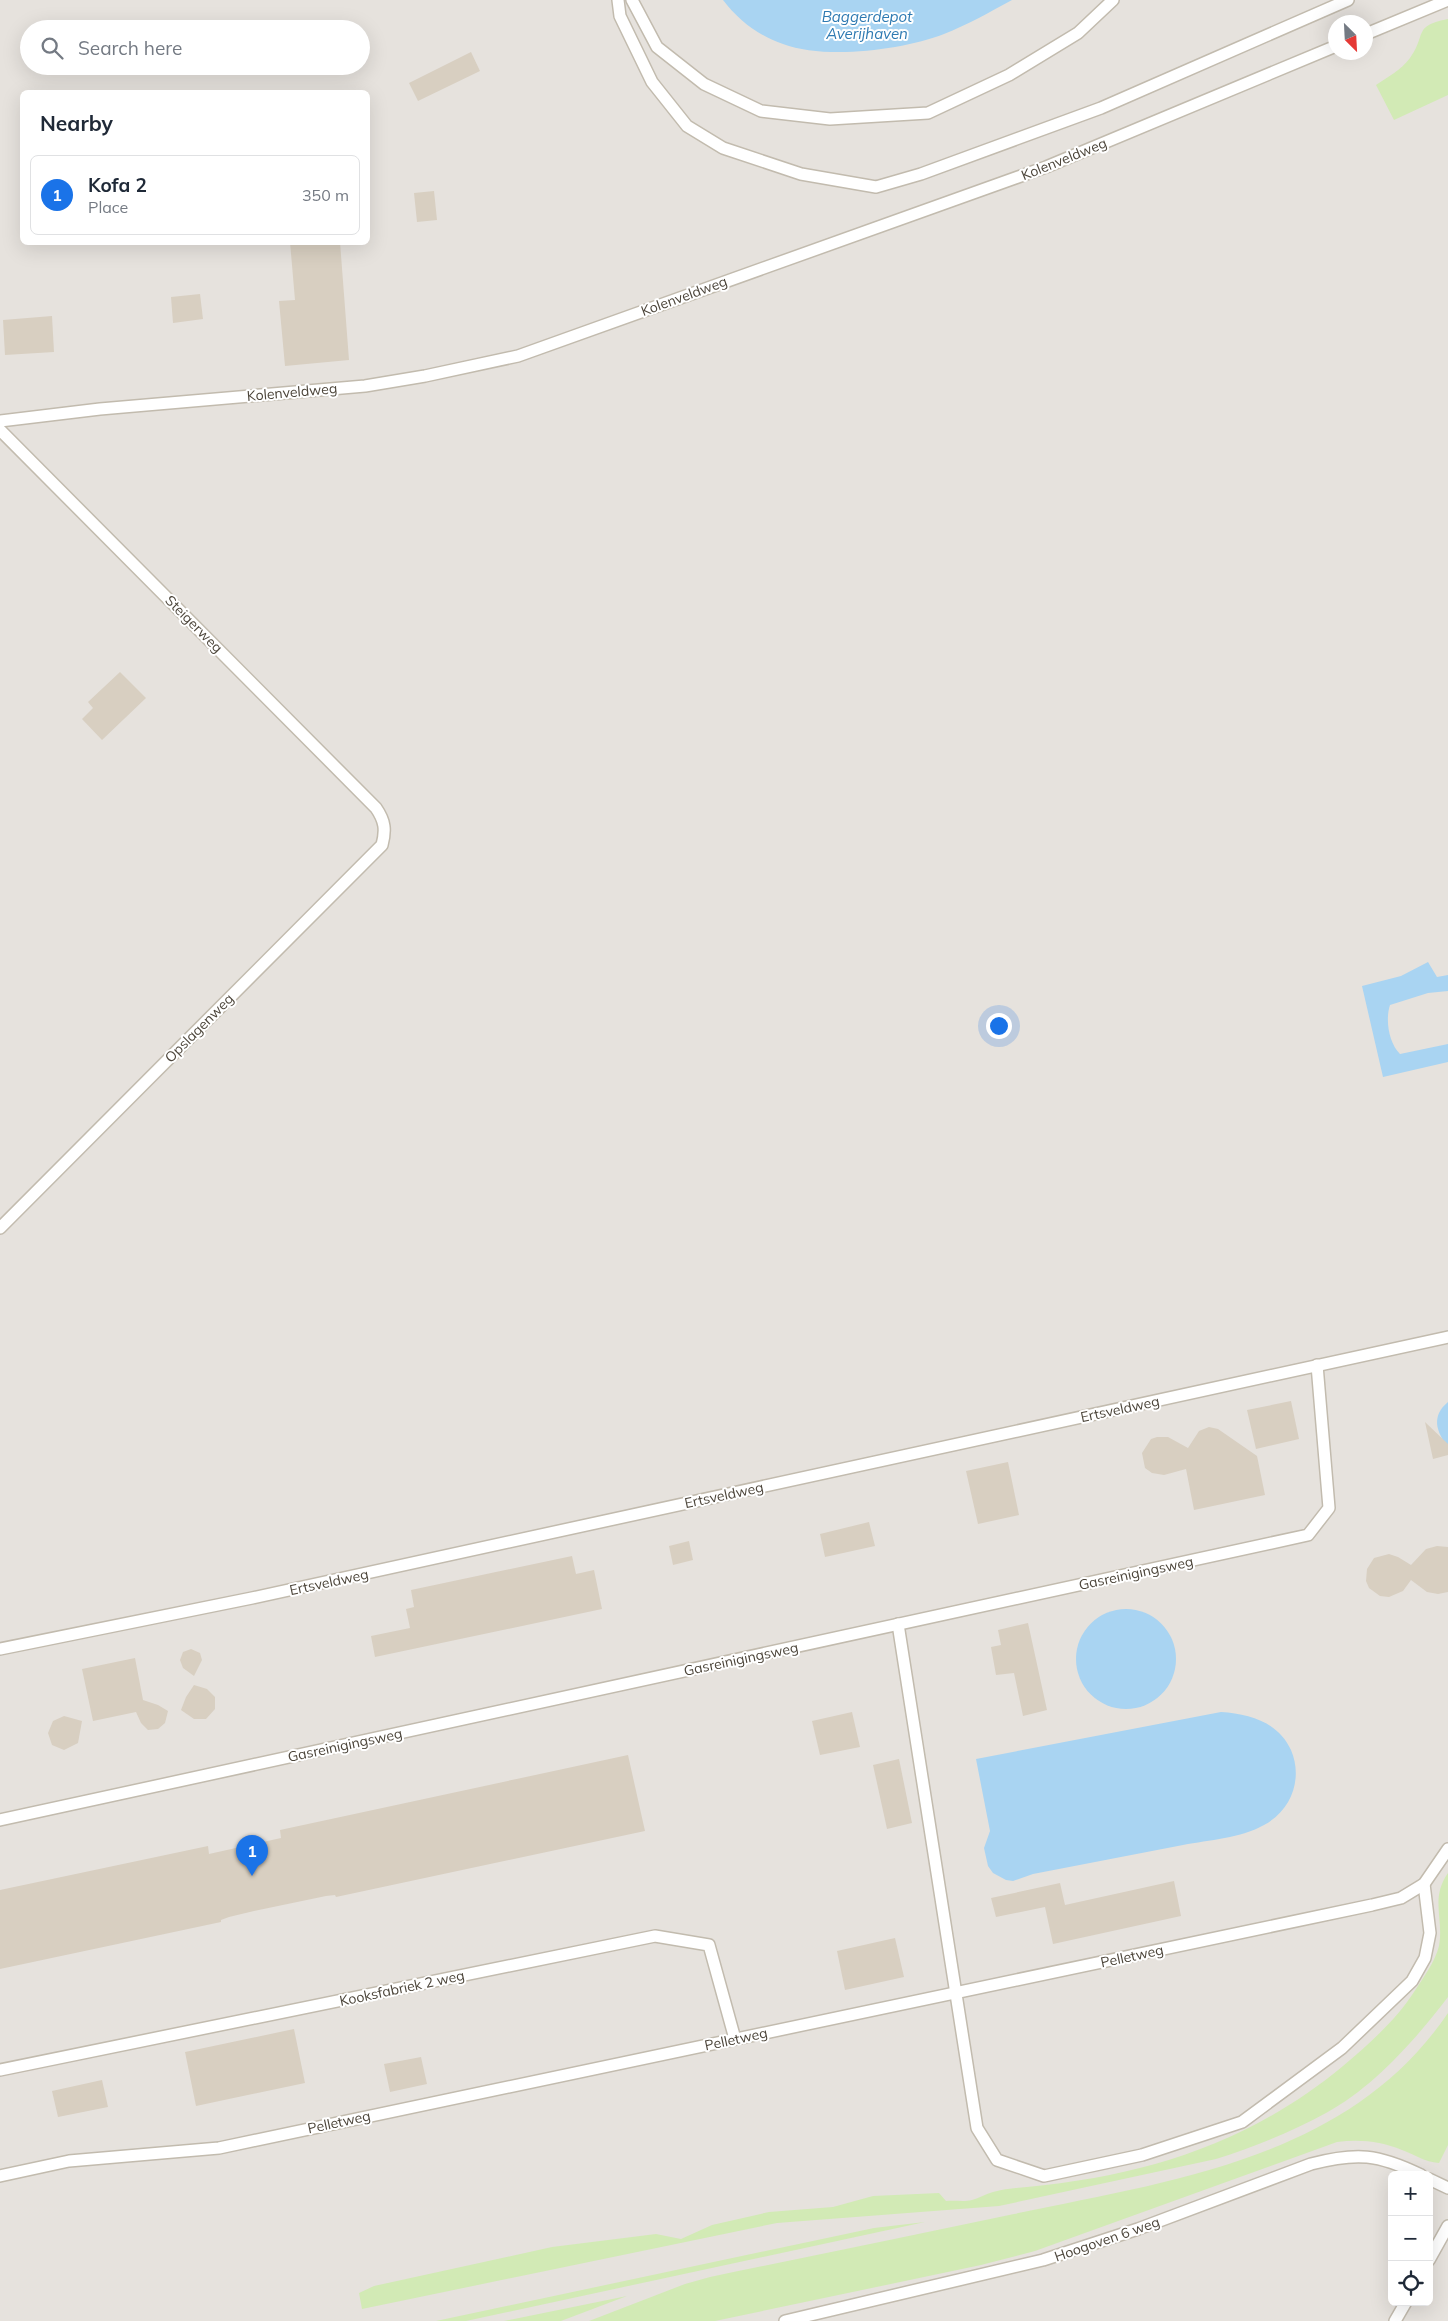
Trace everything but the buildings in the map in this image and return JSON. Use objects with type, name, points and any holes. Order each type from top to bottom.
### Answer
[{"type":"lane","points":[[618,0],[620,16],[652,82],[687,126],[723,148],[801,174],[876,187],[921,174],[1100,108],[1348,0]]},
{"type":"lane","points":[[632,0],[657,47],[704,84],[761,111],[830,119],[928,114],[1009,76],[1078,33],[1113,0]]},
{"type":"lane","points":[[1373,31],[1448,0]]},
{"type":"lane","name":"Kolenveldweg","points":[[0,421],[100,409],[365,386],[425,376],[518,356],[1046,167],[1328,49]]},
{"type":"lane","name":"Steigerweg","points":[[0,430],[376,808],[384,822]]},
{"type":"lane","name":"Opslagenweg","points":[[0,1228],[382,845],[385,832],[384,822]]},
{"type":"lane","name":"Ertsveldweg","points":[[0,1649],[252,1598],[1448,1337]]},
{"type":"lane","name":"Gasreinigingsweg","points":[[0,1820],[1308,1535],[1329,1508],[1317,1366]]},
{"type":"lane","points":[[898,1624],[977,2128],[998,2160],[1044,2176],[1142,2155],[1242,2122],[1342,2048],[1412,1981],[1425,1958],[1430,1933],[1424,1884]]},
{"type":"lane","name":"Pelletweg","points":[[0,2176],[69,2161],[219,2148],[1372,1905],[1400,1898],[1424,1884],[1448,1849]]},
{"type":"lane","name":"Kooksfabriek 2 weg","points":[[0,2070],[655,1936],[709,1945],[735,2040]]},
{"type":"lane","name":"Hoogoven 6 weg","points":[[785,2321],[1043,2260],[1138,2230],[1311,2164],[1337,2157],[1360,2155],[1395,2162],[1413,2171]]},
{"type":"lane","points":[[1433,2181],[1448,2188]]},
{"type":"lane","points":[[1433,2253],[1448,2226]]},
{"type":"lane","points":[[1396,2321],[1404,2306]]},
{"type":"shaded area","points":[[0,0],[1448,0],[1448,2321],[0,2321]]},
{"type":"green space","points":[[1448,19],[1448,95],[1394,120],[1376,85],[1403,66],[1410,58],[1425,28]]},
{"type":"green space","points":[[1448,1873],[1448,1997],[1408,2046],[1361,2090],[1326,2113],[1272,2139],[1216,2159],[999,2206],[777,2223],[362,2309],[359,2293],[374,2286],[552,2247],[656,2234],[681,2239],[712,2225],[769,2212],[833,2207],[873,2196],[939,2193],[946,2201],[969,2201],[1001,2190],[1071,2182],[1114,2174],[1155,2164],[1195,2151],[1234,2135],[1271,2116],[1308,2093],[1372,2041],[1390,2022],[1407,2002],[1435,1958],[1440,1936],[1440,1891]]},
{"type":"green space","points":[[1448,2013],[1448,2145],[1439,2163],[1424,2160],[1394,2147],[1378,2143],[1362,2141],[1337,2142],[1035,2251],[981,2265],[715,2321],[589,2321],[685,2284],[710,2277],[1135,2189],[1195,2174],[1254,2156],[1309,2132],[1361,2101],[1407,2062]]},
{"type":"green space","points":[[925,2222],[466,2321],[436,2321],[874,2228]]},
{"type":"green space","points":[[627,2296],[561,2321],[504,2321]]},
{"type":"water","name":"Baggerdepot Averijhaven","points":[[723,0],[1012,0],[961,27],[927,40],[886,48],[842,52],[801,49],[774,41],[750,27]]},
{"type":"water","points":[[1428,962],[1437,977],[1448,975],[1448,991],[1428,993],[1390,1005],[1388,1017],[1389,1031],[1393,1044],[1400,1054],[1448,1044],[1448,1062],[1383,1077],[1362,986],[1401,976]]},
{"type":"water","points":[[1448,1402],[1448,1447],[1438,1430],[1437,1418]]},
{"type":"water","points":[[1126,1609],[1145,1612],[1162,1623],[1173,1640],[1176,1659],[1173,1678],[1162,1695],[1145,1706],[1126,1709],[1107,1706],[1090,1695],[1079,1678],[1076,1659],[1079,1640],[1090,1623],[1107,1612]]},
{"type":"water","points":[[1221,1712],[1242,1715],[1262,1721],[1279,1733],[1291,1750],[1296,1771],[1295,1782],[1288,1802],[1274,1819],[1255,1829],[1235,1836],[1033,1874],[1013,1881],[1006,1880],[993,1873],[988,1866],[984,1848],[990,1831],[976,1759]]},
{"type":"place","name":"Kofa 2","points":[[252,1876]]}]
